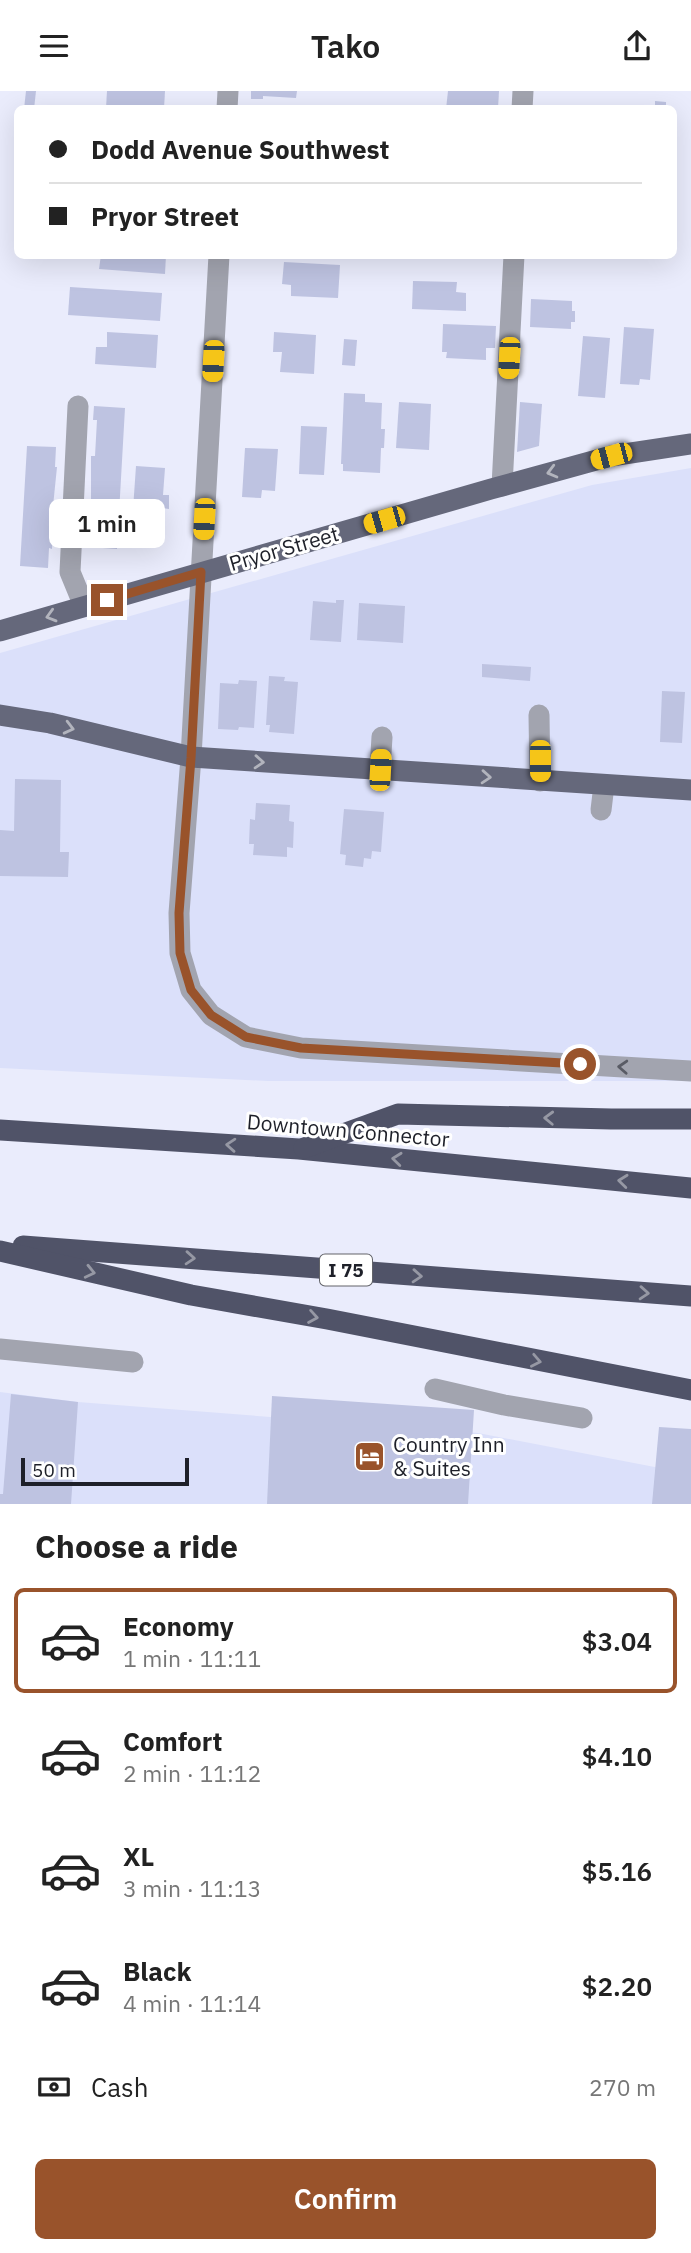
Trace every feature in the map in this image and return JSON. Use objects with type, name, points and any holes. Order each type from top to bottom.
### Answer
[{"type":"highway","points":[[299,1149],[398,1114],[691,1119]]},
{"type":"highway","name":"Downtown Connector","points":[[0,1130],[299,1149],[691,1188]]},
{"type":"highway","name":"I 75","points":[[0,1244],[691,1296]]},
{"type":"highway","points":[[0,1251],[191,1295],[691,1390]]},
{"type":"main road","name":"Pryor Street","points":[[6,632],[201,572],[611,456],[691,444]]},
{"type":"main road","points":[[4,717],[50,723],[191,758],[691,790]]},
{"type":"street","points":[[219,259],[191,758],[179,913],[180,953],[191,990],[211,1015],[246,1037],[301,1048],[691,1070]]},
{"type":"street","points":[[502,486],[514,259]]},
{"type":"street","points":[[78,406],[70,572],[84,607]]},
{"type":"street","points":[[540,715],[540,781]]},
{"type":"street","points":[[380,770],[382,737]]},
{"type":"street","points":[[601,810],[604,785]]},
{"type":"street","points":[[0,1349],[133,1362]]},
{"type":"street","points":[[435,1388],[504,1405],[582,1418]]},
{"type":"shaded area","points":[[691,468],[691,1081],[268,1081],[0,1068],[0,653],[592,485]]},
{"type":"shaded area","points":[[0,1392],[78,1402],[478,1433],[691,1474],[691,1504],[0,1504]]},
{"type":"building","points":[[26,91],[36,91],[34,105],[24,105]]},
{"type":"building","points":[[107,91],[165,91],[164,105],[106,105]]},
{"type":"building","points":[[251,91],[297,91],[296,98],[263,96],[263,99],[251,99]]},
{"type":"building","points":[[448,91],[499,91],[498,105],[446,105]]},
{"type":"building","points":[[655,101],[666,102],[666,105],[655,105]]},
{"type":"building","points":[[100,259],[166,259],[165,274],[99,269]]},
{"type":"building","points":[[284,262],[340,265],[338,298],[291,296],[291,285],[282,284]]},
{"type":"building","points":[[413,281],[457,282],[456,292],[466,293],[466,311],[412,309]]},
{"type":"building","points":[[70,287],[162,293],[160,321],[68,315]]},
{"type":"building","points":[[531,299],[572,301],[575,322],[571,322],[571,329],[530,327]]},
{"type":"building","points":[[443,324],[496,326],[495,348],[486,348],[486,360],[446,358],[447,352],[442,352]]},
{"type":"building","points":[[624,327],[654,329],[650,380],[640,379],[639,385],[620,384]]},
{"type":"building","points":[[107,332],[158,335],[156,368],[95,364],[96,347],[107,347]]},
{"type":"building","points":[[274,332],[316,335],[314,374],[280,372],[282,352],[273,352]]},
{"type":"building","points":[[583,336],[610,338],[605,398],[578,396]]},
{"type":"building","points":[[344,339],[357,340],[355,366],[342,365]]},
{"type":"building","points":[[344,393],[365,394],[365,402],[382,403],[381,429],[385,429],[380,473],[343,471]]},
{"type":"building","points":[[399,402],[431,404],[429,450],[396,448]]},
{"type":"building","points":[[520,402],[542,404],[539,446],[517,452]]},
{"type":"building","points":[[94,406],[125,408],[117,549],[88,547],[89,528],[86,527],[88,504],[91,504],[91,456],[95,456],[97,420],[93,420]]},
{"type":"building","points":[[301,426],[327,427],[324,475],[299,474]]},
{"type":"building","points":[[27,446],[56,447],[52,549],[49,548],[48,568],[20,566]]},
{"type":"building","points":[[245,448],[278,449],[275,491],[262,490],[261,498],[242,497]]},
{"type":"building","points":[[136,466],[165,468],[163,495],[169,495],[169,509],[162,508],[161,526],[132,524]]},
{"type":"building","points":[[336,600],[344,600],[341,642],[310,640],[313,601],[336,603]]},
{"type":"building","points":[[359,603],[405,606],[403,643],[357,640]]},
{"type":"building","points":[[482,664],[531,667],[530,681],[482,677]]},
{"type":"building","points":[[269,676],[285,677],[284,681],[298,682],[294,734],[269,732],[270,725],[266,725]]},
{"type":"building","points":[[239,680],[257,681],[254,728],[218,729],[220,683],[238,684]]},
{"type":"building","points":[[662,691],[685,692],[682,743],[660,742]]},
{"type":"building","points":[[15,779],[61,780],[60,852],[69,852],[68,877],[0,876],[0,830],[14,831]]},
{"type":"building","points":[[256,803],[290,805],[289,821],[294,822],[293,848],[287,847],[287,857],[253,855],[254,844],[249,844],[250,819],[255,820]]},
{"type":"building","points":[[344,809],[384,812],[381,852],[372,851],[371,859],[364,858],[363,867],[345,865],[346,855],[340,854]]},
{"type":"building","points":[[11,1394],[78,1402],[71,1504],[0,1504]]},
{"type":"building","name":"Country Inn & Suites","points":[[272,1396],[474,1410],[468,1504],[267,1504]]},
{"type":"building","points":[[659,1427],[691,1429],[691,1504],[652,1504]]},
{"type":"place","name":"Country Inn & Suites","points":[[370,1457]]},
{"type":"route","points":[[107,600],[201,572],[179,913],[180,953],[191,990],[211,1015],[246,1037],[301,1048],[580,1064]]}]
